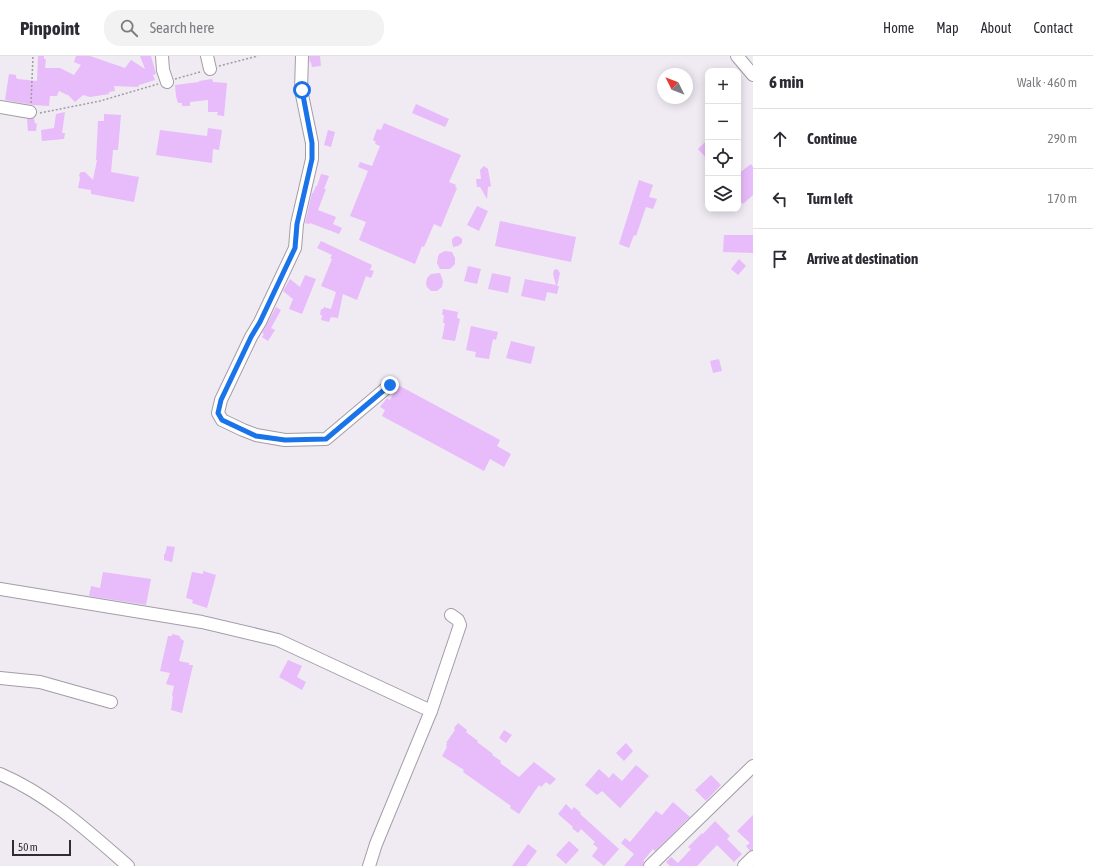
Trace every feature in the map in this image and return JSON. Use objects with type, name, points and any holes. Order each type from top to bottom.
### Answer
[{"type":"street","points":[[162,56],[162,70],[168,82]]},
{"type":"street","points":[[207,56],[210,69]]},
{"type":"street","points":[[302,56],[302,90],[312,143],[312,159],[297,224],[295,248],[221,400],[218,413],[222,420],[256,436],[285,440],[326,439],[390,385]]},
{"type":"street","points":[[737,56],[753,75]]},
{"type":"street","points":[[0,107],[30,112]]},
{"type":"street","points":[[0,589],[202,622],[278,640],[431,712]]},
{"type":"street","points":[[369,866],[376,844],[431,712],[460,625],[458,620],[451,615]]},
{"type":"street","points":[[0,678],[40,682],[111,702]]},
{"type":"street","points":[[650,866],[753,766]]},
{"type":"street","points":[[0,774],[29,788],[52,803],[94,836],[128,866]]},
{"type":"street","points":[[744,866],[753,857]]},
{"type":"path","points":[[33,56],[32,100],[30,112],[48,112],[100,101],[258,56]]},
{"type":"building","points":[[38,56],[44,56],[44,59],[46,59],[45,68],[60,68],[74,75],[81,65],[74,62],[76,56],[90,56],[125,68],[131,60],[145,69],[140,56],[151,56],[156,74],[153,75],[155,80],[139,85],[138,87],[114,86],[115,91],[109,92],[109,94],[90,97],[83,95],[75,102],[67,94],[59,91],[57,96],[50,96],[49,106],[5,100],[9,74],[16,75],[16,78],[18,79],[37,81]]},
{"type":"building","points":[[309,56],[320,56],[321,66],[312,67]]},
{"type":"building","points":[[212,79],[213,82],[227,83],[224,116],[217,115],[218,112],[208,112],[208,100],[190,102],[190,106],[182,106],[182,103],[178,103],[175,85]]},
{"type":"building","points":[[416,104],[449,119],[445,127],[412,113]]},
{"type":"building","points":[[65,112],[62,133],[65,133],[64,139],[42,141],[41,130],[54,128],[56,114]]},
{"type":"building","points":[[104,114],[121,115],[118,150],[113,150],[111,172],[139,177],[134,202],[91,194],[91,190],[78,188],[80,178],[79,175],[81,172],[85,172],[93,180],[97,160],[98,121],[104,121]]},
{"type":"building","points":[[34,118],[35,124],[37,123],[36,131],[28,131],[27,119]]},
{"type":"building","points":[[384,123],[461,155],[449,182],[456,185],[455,187],[457,188],[441,227],[434,224],[424,247],[422,246],[415,264],[359,240],[366,222],[350,216],[368,171],[358,167],[360,162],[372,166],[380,146],[375,144],[376,142],[373,140],[377,129],[381,130]]},
{"type":"building","points":[[208,128],[222,130],[219,150],[213,149],[212,163],[156,155],[160,130],[207,136]]},
{"type":"building","points":[[328,130],[335,132],[331,147],[324,145]]},
{"type":"building","points":[[705,142],[705,157],[698,149]]},
{"type":"building","points":[[751,164],[753,167],[753,195],[743,204],[741,202],[741,172]]},
{"type":"building","points":[[484,166],[488,169],[491,186],[488,187],[487,199],[480,187],[477,187],[476,179],[481,179],[480,170]]},
{"type":"building","points":[[321,174],[329,176],[318,210],[336,217],[333,224],[342,228],[339,234],[310,223],[305,223],[312,193],[317,186]]},
{"type":"building","points":[[639,180],[653,185],[649,197],[657,199],[653,209],[646,207],[636,236],[634,235],[629,248],[619,244]]},
{"type":"building","points":[[477,206],[488,211],[479,231],[467,225]]},
{"type":"building","points":[[500,221],[576,237],[571,262],[495,246]]},
{"type":"building","points":[[724,235],[753,235],[753,253],[723,252]]},
{"type":"building","points":[[456,236],[462,239],[462,243],[453,247],[452,239]]},
{"type":"building","points":[[321,241],[372,265],[370,270],[374,271],[371,278],[366,276],[357,300],[343,294],[338,318],[331,317],[329,322],[321,320],[321,309],[324,307],[331,309],[336,292],[321,286],[332,259],[330,258],[332,255],[317,248]]},
{"type":"building","points":[[445,251],[452,252],[455,258],[455,264],[450,269],[440,269],[437,263],[438,257],[439,254]]},
{"type":"building","points":[[739,259],[746,266],[738,275],[731,269]]},
{"type":"building","points":[[468,266],[481,269],[477,284],[464,281]]},
{"type":"building","points":[[557,269],[560,273],[557,294],[547,292],[545,301],[521,296],[525,279],[556,285],[553,274],[554,270]]},
{"type":"building","points":[[440,273],[443,281],[442,287],[437,291],[431,291],[426,284],[427,278],[431,274]]},
{"type":"building","points":[[492,273],[511,277],[508,293],[488,289]]},
{"type":"building","points":[[305,275],[316,279],[302,314],[289,309],[293,299],[283,291],[290,279],[300,287]]},
{"type":"building","points":[[276,307],[281,310],[271,328],[275,330],[268,341],[262,337],[264,334],[262,333]]},
{"type":"building","points":[[443,309],[458,312],[457,318],[460,319],[455,341],[442,339],[445,323],[443,323]]},
{"type":"building","points":[[471,326],[498,332],[496,340],[493,339],[489,359],[475,357],[476,352],[466,350]]},
{"type":"building","points":[[511,341],[535,347],[531,364],[506,358]]},
{"type":"building","points":[[719,359],[722,371],[713,373],[710,361]]},
{"type":"building","points":[[398,385],[500,440],[497,446],[511,454],[504,467],[490,459],[484,471],[382,416],[385,410],[380,407],[387,398],[390,400]]},
{"type":"building","points":[[167,546],[175,547],[172,562],[164,560],[164,554]]},
{"type":"building","points":[[203,571],[216,575],[207,608],[192,603],[193,600],[186,598],[192,572],[203,574]]},
{"type":"building","points":[[103,572],[151,579],[146,605],[89,596],[91,586],[100,588]]},
{"type":"building","points":[[172,634],[180,636],[180,638],[184,641],[179,661],[193,665],[182,713],[171,710],[174,686],[166,684],[170,673],[160,671],[168,636],[172,636]]},
{"type":"building","points":[[288,660],[302,666],[297,677],[306,682],[302,690],[279,677]]},
{"type":"building","points":[[458,723],[467,730],[466,732],[478,741],[477,742],[501,761],[500,763],[519,777],[534,762],[556,779],[550,785],[546,782],[541,787],[539,785],[519,814],[510,808],[511,806],[463,772],[464,770],[442,756],[447,747],[446,743]]},
{"type":"building","points":[[504,730],[512,735],[506,743],[499,738]]},
{"type":"building","points":[[626,743],[633,751],[624,761],[616,753]]},
{"type":"building","points":[[636,765],[649,776],[620,808],[602,791],[597,795],[585,785],[599,769],[609,778],[613,773],[622,781]]},
{"type":"building","points":[[711,775],[721,785],[706,801],[695,790]]},
{"type":"building","points":[[673,802],[690,817],[655,851],[653,849],[643,861],[643,866],[624,866],[634,854],[621,843],[625,838],[630,842],[656,811],[662,815]]},
{"type":"building","points":[[566,804],[572,810],[574,807],[619,849],[604,866],[592,856],[598,848],[593,844],[595,842],[581,829],[578,833],[558,814]]},
{"type":"building","points":[[753,815],[753,850],[750,851],[746,846],[750,843],[737,831]]},
{"type":"building","points":[[715,821],[730,836],[727,839],[742,854],[734,862],[717,845],[697,866],[670,866],[666,862],[671,857],[678,863],[691,849],[688,847]]},
{"type":"building","points":[[569,841],[579,850],[566,864],[556,855]]},
{"type":"building","points":[[528,844],[537,851],[526,866],[512,866]]},
{"type":"route","points":[[302,90],[312,143],[312,159],[297,224],[295,248],[221,400],[218,413],[222,420],[256,436],[285,440],[326,439],[390,385]]}]
